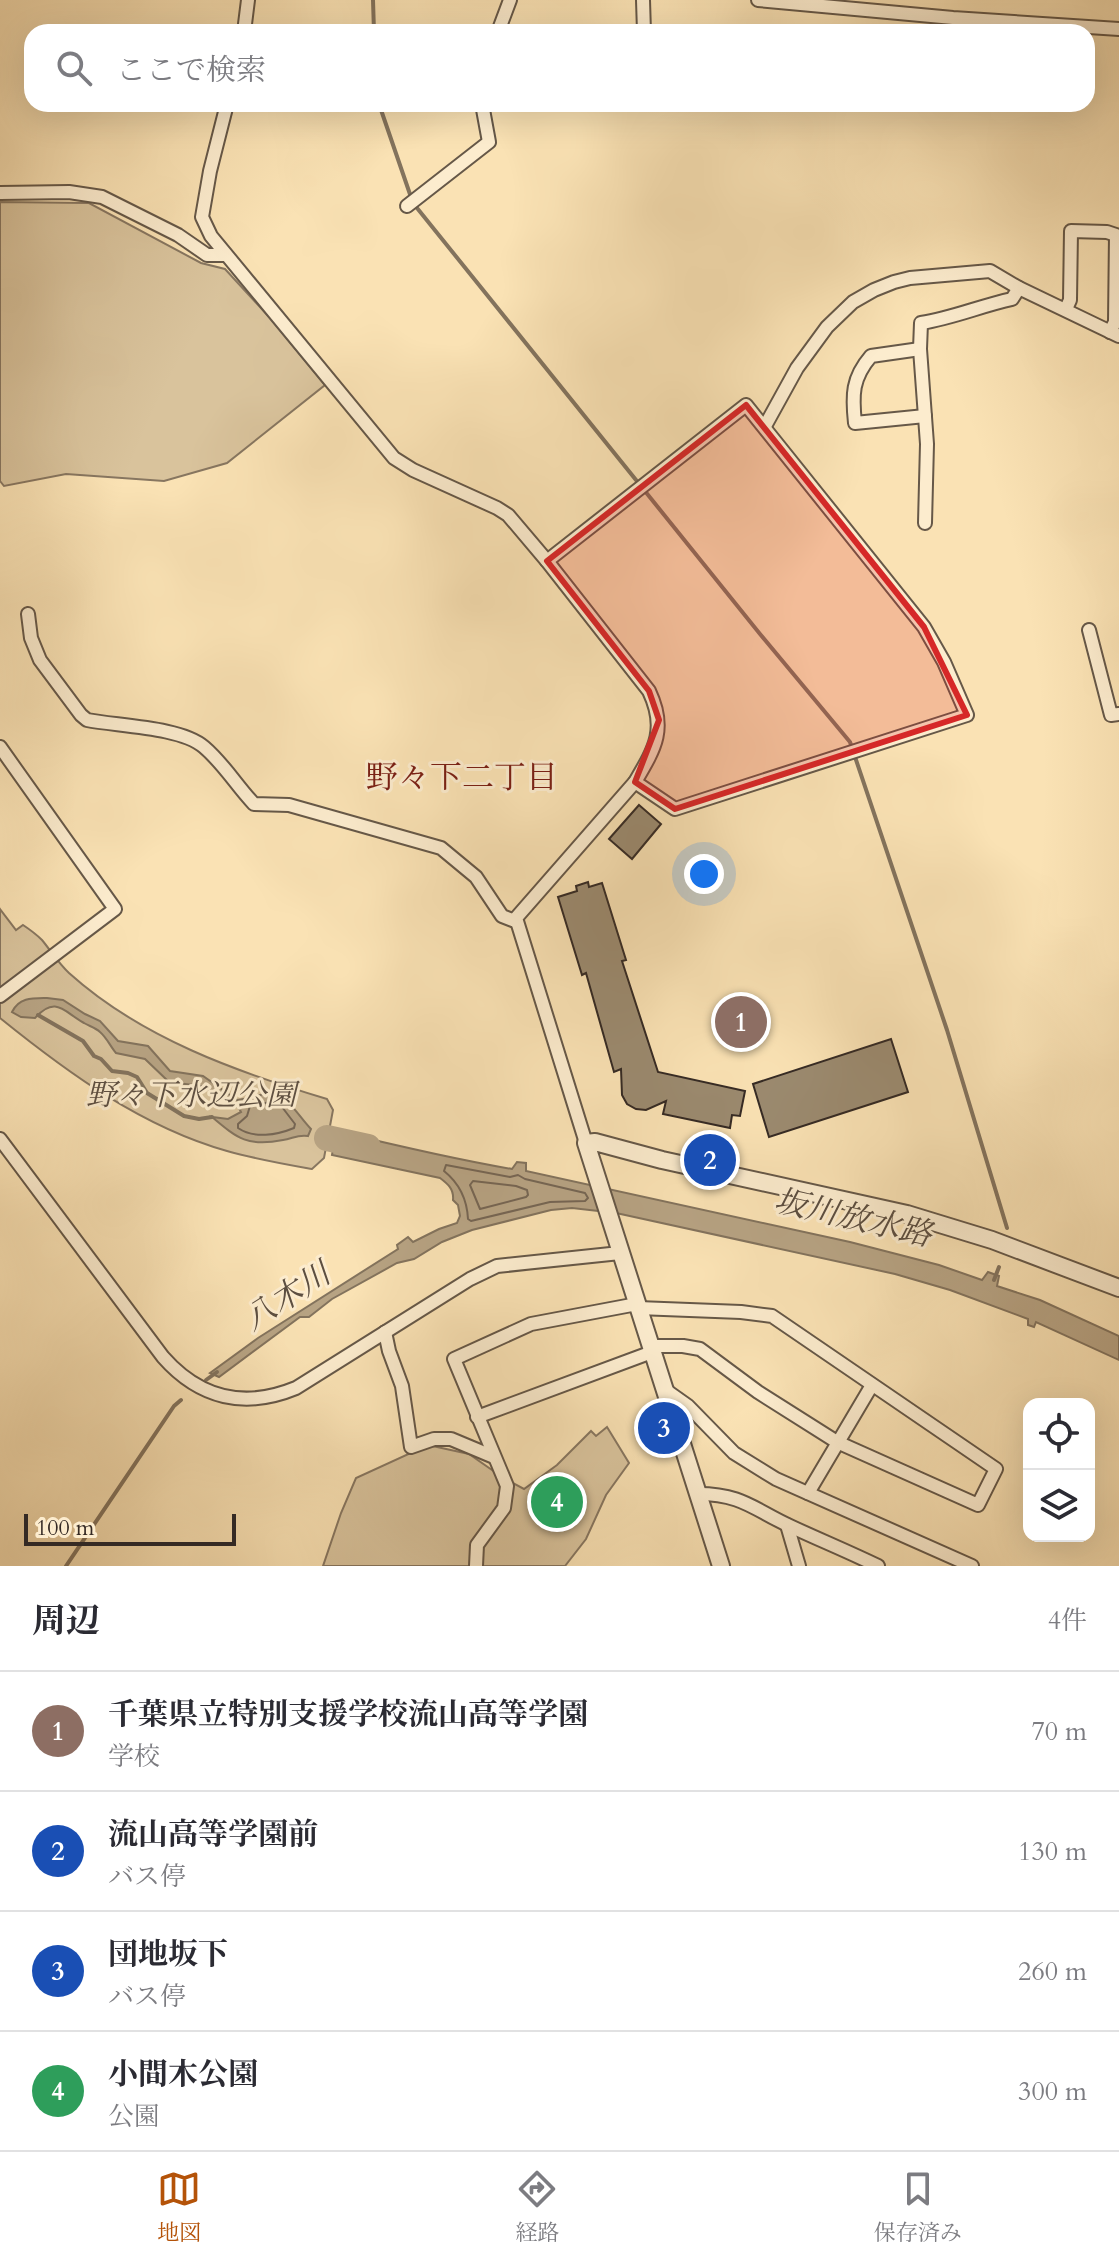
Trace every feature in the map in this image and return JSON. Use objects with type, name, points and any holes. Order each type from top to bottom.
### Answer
[{"type":"street","points":[[245,24],[248,0]]},
{"type":"street","points":[[501,24],[510,0]]},
{"type":"street","points":[[643,0],[644,24]]},
{"type":"street","points":[[758,0],[1044,24]]},
{"type":"street","points":[[1095,27],[1119,29]]},
{"type":"street","points":[[225,112],[202,217],[205,227],[394,458],[508,515],[649,691],[655,704],[659,720],[657,737],[635,782],[515,921],[721,1566]]},
{"type":"street","points":[[411,203],[489,142],[483,112]]},
{"type":"street","points":[[0,193],[69,192],[102,197],[178,235],[207,255],[226,255]]},
{"type":"street","points":[[765,426],[797,368],[815,341],[840,313],[866,293],[910,278],[990,271],[1115,334],[1116,235],[1071,231],[1070,300],[1066,309]]},
{"type":"street","points":[[925,523],[927,444],[921,323],[949,319],[976,307],[1012,299],[1019,288]]},
{"type":"street","points":[[920,349],[871,356],[859,371],[852,398],[855,423],[925,416]]},
{"type":"street","points":[[547,561],[746,405],[924,627],[949,672],[967,715],[675,809],[635,782]]},
{"type":"street","points":[[28,614],[31,638],[40,660],[87,720],[177,734],[201,744],[230,772],[254,804],[289,805],[441,848],[476,877],[502,916],[515,921]]},
{"type":"street","points":[[1089,630],[1111,715],[1119,714]]},
{"type":"street","points":[[0,747],[115,909],[0,996]]},
{"type":"street","points":[[0,1139],[163,1357],[190,1383],[205,1391],[245,1399],[279,1395],[296,1388],[470,1279],[497,1266],[618,1246]]},
{"type":"street","points":[[588,1148],[595,1142],[662,1160],[907,1214],[992,1240],[1119,1288]]},
{"type":"street","points":[[476,1566],[477,1545],[506,1502],[507,1486],[477,1417],[454,1359],[531,1324],[638,1306],[772,1316],[996,1469],[978,1505],[837,1442],[758,1392],[700,1349],[683,1346],[651,1349],[477,1417]]},
{"type":"street","points":[[385,1332],[402,1386],[411,1447],[434,1439],[451,1439],[494,1457]]},
{"type":"street","points":[[808,1493],[872,1385]]},
{"type":"street","points":[[664,1389],[688,1406],[739,1457],[776,1479],[972,1566]]},
{"type":"street","points":[[698,1494],[730,1496],[741,1500],[871,1564]]},
{"type":"street","points":[[787,1525],[799,1566]]},
{"type":"highlighted area","points":[[746,405],[924,627],[967,715],[675,809],[635,782],[659,720],[649,691],[547,561]]},
{"type":"green space","points":[[0,202],[89,203],[201,263],[225,269],[325,385],[227,463],[164,481],[66,474],[4,486],[0,481]]},
{"type":"green space","name":"野々下水辺公園","points":[[0,909],[16,930],[23,925],[42,940],[69,973],[127,1016],[191,1050],[327,1099],[333,1110],[324,1158],[312,1169],[227,1151],[196,1141],[107,1096],[26,1039],[0,1018]]},
{"type":"green space","points":[[607,1427],[629,1463],[606,1495],[586,1539],[565,1566],[323,1566],[356,1478],[428,1445],[469,1454],[524,1489],[557,1465],[591,1431],[596,1436]]},
{"type":"water","points":[[63,1000],[100,1021],[118,1041],[148,1046],[170,1071],[203,1076],[237,1100],[272,1094],[285,1100],[311,1129],[308,1136],[271,1142],[244,1139],[212,1117],[228,1119],[241,1112],[239,1108],[201,1086],[169,1082],[145,1059],[116,1053],[98,1031],[60,1008],[49,1008],[35,1018],[21,1017],[12,1012],[22,1001]]},
{"type":"water","points":[[336,1131],[512,1169],[517,1162],[526,1163],[526,1171],[850,1242],[939,1265],[982,1280],[988,1272],[999,1276],[997,1286],[1040,1300],[1119,1336],[1119,1360],[1036,1322],[1034,1327],[1028,1325],[1028,1319],[950,1290],[895,1274],[616,1213],[572,1208],[551,1210],[472,1230],[442,1242],[332,1299],[309,1317],[300,1317],[219,1377],[210,1373],[258,1338],[398,1249],[397,1245],[408,1237],[413,1242],[457,1223],[460,1216],[458,1205],[453,1200],[450,1187],[440,1178],[332,1155]]},
{"type":"building","points":[[639,805],[661,824],[632,859],[609,839]]},
{"type":"building","points":[[588,882],[589,887],[602,883],[626,960],[622,961],[658,1072],[745,1091],[740,1116],[732,1115],[730,1128],[663,1114],[666,1101],[646,1110],[627,1104],[622,1095],[621,1069],[614,1072],[586,973],[582,975],[558,897],[577,891],[576,886]]},
{"type":"building","points":[[891,1039],[908,1092],[769,1137],[753,1084]]},
{"type":"waterway","points":[[373,0],[374,24]]},
{"type":"waterway","points":[[382,112],[413,203],[850,742],[947,1030],[1007,1228]]},
{"type":"waterway","points":[[38,1015],[83,1041],[94,1056],[112,1071],[137,1077],[147,1093],[184,1116],[199,1119],[212,1117]]},
{"type":"waterway","name":"坂川放水路","points":[[327,1138],[368,1147]]},
{"type":"waterway","points":[[994,1280],[999,1267]]},
{"type":"waterway","name":"八木川","points":[[206,1380],[217,1372]]},
{"type":"waterway","name":"八木川","points":[[66,1566],[181,1400]]},
{"type":"place","name":"千葉県立特別支援学校流山高等学園","points":[[741,1022]]},
{"type":"place","name":"流山高等学園前","points":[[710,1160]]},
{"type":"place","name":"団地坂下","points":[[664,1428]]},
{"type":"place","name":"小間木公園","points":[[557,1502]]},
{"type":"district","name":"野々下二丁目","points":[[462,778]]}]
